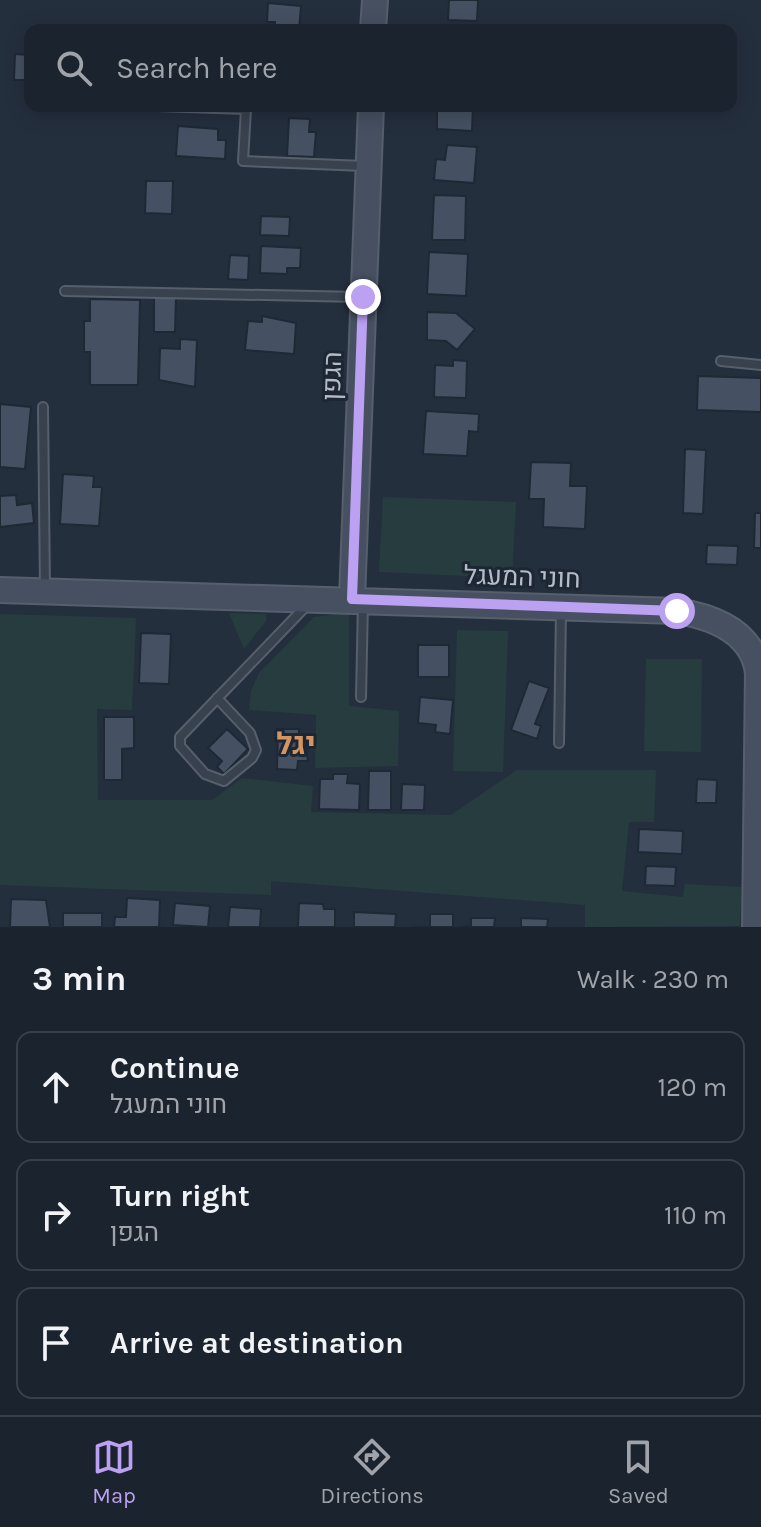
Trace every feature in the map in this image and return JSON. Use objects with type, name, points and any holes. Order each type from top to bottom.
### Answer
[{"type":"street","points":[[373,24],[375,0]]},
{"type":"street","name":"הגפן","points":[[358,599],[363,297],[371,112]]},
{"type":"street","name":"חוני המעגל","points":[[0,590],[358,599],[691,613],[730,629],[757,644],[755,927]]},
{"type":"lane","points":[[246,112],[243,161],[368,166]]},
{"type":"lane","points":[[65,291],[363,297]]},
{"type":"lane","points":[[721,361],[761,365]]},
{"type":"lane","points":[[43,407],[45,591]]},
{"type":"lane","points":[[217,698],[250,733],[256,750],[252,758],[224,781],[205,774],[180,746],[180,737],[217,698],[314,598]]},
{"type":"lane","points":[[358,599],[361,697]]},
{"type":"lane","points":[[559,743],[561,607]]},
{"type":"green space","points":[[383,497],[516,502],[512,578],[379,572]]},
{"type":"green space","points":[[229,613],[266,614],[266,621],[244,649]]},
{"type":"green space","points":[[349,613],[349,706],[399,711],[398,766],[315,768],[316,715],[249,710],[251,691],[259,673],[314,617]]},
{"type":"green space","points":[[0,614],[136,618],[132,710],[97,709],[98,800],[212,800],[242,778],[313,786],[311,812],[451,815],[517,770],[656,770],[654,822],[629,822],[622,891],[683,897],[685,884],[742,887],[740,926],[585,927],[585,905],[271,881],[271,895],[0,885]]},
{"type":"green space","points":[[457,630],[508,631],[503,772],[453,771]]},
{"type":"green space","points":[[646,659],[702,659],[701,752],[644,751]]},
{"type":"building","points":[[449,0],[478,0],[477,21],[448,20]]},
{"type":"building","points":[[268,3],[301,6],[300,24],[267,22]]},
{"type":"building","points":[[15,54],[24,55],[24,80],[14,80]]},
{"type":"building","points":[[437,112],[473,112],[472,131],[437,129]]},
{"type":"building","points":[[289,118],[310,119],[309,132],[316,132],[314,157],[287,156]]},
{"type":"building","points":[[178,126],[218,129],[218,140],[226,140],[225,159],[176,156]]},
{"type":"building","points":[[447,145],[477,147],[474,183],[434,180],[436,159],[445,160]]},
{"type":"building","points":[[146,181],[173,181],[172,214],[145,213]]},
{"type":"building","points":[[434,195],[466,196],[465,240],[432,240]]},
{"type":"building","points":[[261,216],[290,217],[289,236],[260,235]]},
{"type":"building","points":[[261,246],[301,248],[300,268],[287,268],[287,274],[260,273]]},
{"type":"building","points":[[429,252],[468,254],[466,296],[427,294]]},
{"type":"building","points":[[230,255],[249,256],[248,280],[228,279]]},
{"type":"building","points":[[154,297],[176,297],[175,332],[154,332]]},
{"type":"building","points":[[90,299],[140,300],[138,385],[90,385],[90,352],[84,352],[84,321],[90,321]]},
{"type":"building","points":[[427,312],[456,313],[475,329],[457,350],[446,341],[427,340]]},
{"type":"building","points":[[262,316],[296,323],[294,354],[245,350],[248,321],[262,322]]},
{"type":"building","points":[[180,339],[197,340],[195,387],[159,380],[160,348],[180,349]]},
{"type":"building","points":[[453,360],[467,361],[466,398],[434,397],[435,365],[453,366]]},
{"type":"building","points":[[698,376],[761,378],[761,412],[697,410]]},
{"type":"building","points":[[0,404],[31,407],[25,469],[0,467]]},
{"type":"building","points":[[426,411],[479,414],[478,432],[469,431],[467,456],[423,454]]},
{"type":"building","points":[[685,449],[706,450],[703,514],[683,513]]},
{"type":"building","points":[[531,462],[571,463],[570,486],[587,486],[585,529],[543,527],[544,499],[529,499]]},
{"type":"building","points":[[63,474],[94,476],[93,487],[102,487],[99,526],[60,524]]},
{"type":"building","points":[[16,495],[17,505],[32,503],[34,523],[0,527],[0,496]]},
{"type":"building","points":[[755,513],[761,513],[761,548],[754,548]]},
{"type":"building","points":[[707,545],[738,546],[737,565],[706,564]]},
{"type":"building","points":[[141,633],[171,634],[169,684],[139,683]]},
{"type":"building","points":[[418,645],[449,645],[449,677],[418,677]]},
{"type":"building","points":[[529,681],[549,688],[535,724],[541,726],[537,739],[511,730]]},
{"type":"building","points":[[420,697],[453,700],[450,734],[435,732],[436,725],[418,723]]},
{"type":"building","points":[[104,717],[134,717],[134,748],[122,749],[122,780],[104,780]]},
{"type":"building","points":[[227,729],[248,749],[224,774],[217,767],[222,761],[208,748]]},
{"type":"building","points":[[278,729],[299,729],[299,737],[304,737],[308,761],[298,761],[297,770],[277,769]]},
{"type":"building","points":[[369,771],[391,771],[391,810],[368,810]]},
{"type":"building","points":[[333,774],[348,774],[347,783],[360,784],[359,810],[319,809],[320,779],[333,779]]},
{"type":"building","points":[[697,779],[717,780],[716,803],[696,803]]},
{"type":"building","points":[[402,784],[425,785],[424,810],[401,810]]},
{"type":"building","points":[[639,829],[683,831],[682,854],[638,852]]},
{"type":"building","points":[[646,866],[676,867],[675,886],[645,885]]},
{"type":"building","points":[[127,898],[160,900],[159,927],[114,927],[115,917],[126,917]]},
{"type":"building","points":[[11,899],[46,900],[50,927],[10,927]]},
{"type":"building","points":[[175,903],[210,906],[208,927],[173,925]]},
{"type":"building","points":[[299,903],[323,904],[324,909],[335,909],[335,927],[298,927]]},
{"type":"building","points":[[230,907],[261,909],[260,927],[228,927]]},
{"type":"building","points":[[354,912],[396,914],[395,927],[354,927]]},
{"type":"building","points":[[63,913],[102,913],[102,927],[63,927]]},
{"type":"building","points":[[430,914],[453,914],[453,927],[430,927]]},
{"type":"building","points":[[471,918],[495,918],[494,927],[458,927],[471,926]]},
{"type":"building","points":[[521,918],[548,919],[547,927],[521,927]]},
{"type":"district","name":"יגל","points":[[296,744]]},
{"type":"route","points":[[363,297],[352,599],[677,611]]}]
